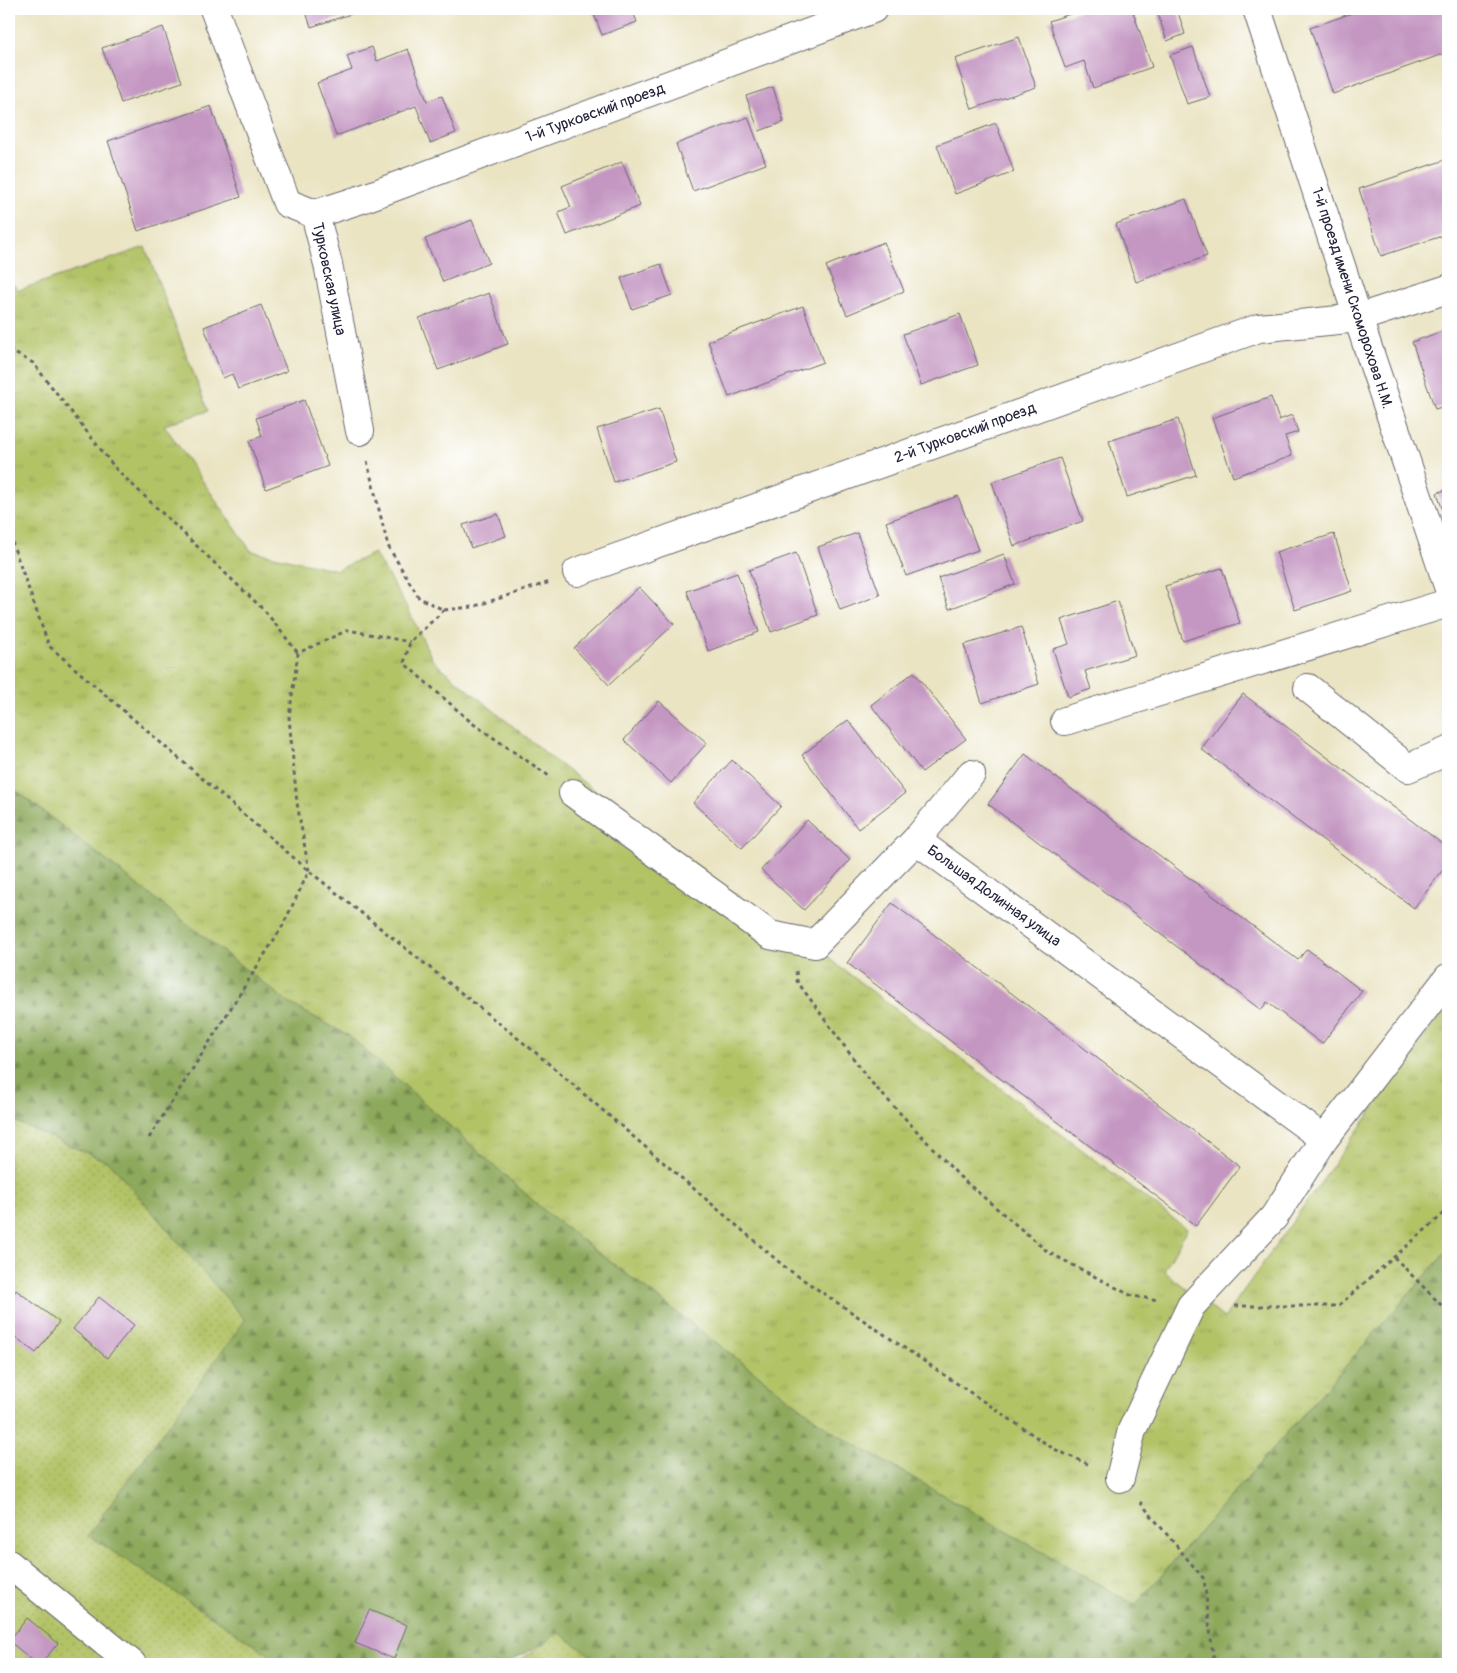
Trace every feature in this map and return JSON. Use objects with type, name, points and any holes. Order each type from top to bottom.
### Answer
[{"type":"street","name":"Турковская улица","points":[[214,9],[287,203],[315,214],[328,264],[360,431]]},
{"type":"street","name":"1-й Турковский проезд","points":[[315,214],[371,196],[874,9]]},
{"type":"street","name":"1-й проезд имени Скоморохова Н.М.","points":[[1257,9],[1448,586]]},
{"type":"street","name":"2-й Турковский проезд","points":[[577,572],[1259,328],[1358,318],[1448,289]]},
{"type":"street","points":[[1065,721],[1448,603]]},
{"type":"street","points":[[1308,688],[1408,768],[1448,751]]},
{"type":"street","points":[[916,840],[971,774]]},
{"type":"street","name":"Большая Долинная улица","points":[[573,793],[770,935],[815,944],[916,840],[1324,1139]]},
{"type":"street","points":[[1120,1478],[1132,1430],[1191,1306],[1274,1217],[1324,1139],[1448,978]]},
{"type":"street","points":[[9,1564],[132,1664]]},
{"type":"path","points":[[9,350],[33,363],[116,469],[265,611],[298,653],[289,717],[297,803],[309,871],[282,928],[149,1138]]},
{"type":"path","points":[[360,431],[388,546],[420,598],[444,610],[472,607],[577,572]]},
{"type":"path","points":[[9,534],[49,646],[309,871],[535,1052],[786,1268],[1054,1449],[1120,1478],[1204,1579],[1214,1664]]},
{"type":"path","points":[[444,610],[410,642],[404,663],[472,723],[573,793]]},
{"type":"path","points":[[298,653],[348,630],[410,642]]},
{"type":"path","points":[[791,940],[798,981],[869,1080],[960,1177],[1048,1252],[1132,1296],[1191,1306],[1338,1306],[1448,1210]]},
{"type":"path","points":[[1394,1257],[1448,1312]]},
{"type":"green space","points":[[145,247],[208,411],[164,425],[251,551],[337,570],[374,553],[408,609],[433,661],[559,764],[771,920],[808,928],[832,961],[1187,1229],[1164,1271],[1224,1318],[1448,1004],[1448,1250],[1135,1605],[833,1432],[549,1215],[349,1036],[289,1004],[9,785],[9,281],[19,290]]},
{"type":"green space","points":[[9,785],[289,1003],[349,1036],[549,1215],[833,1432],[1135,1605],[1448,1250],[1448,1664],[603,1664],[559,1634],[506,1664],[283,1664],[88,1535],[245,1320],[110,1163],[9,1119]]},
{"type":"green space","points":[[9,1119],[110,1163],[245,1320],[88,1535],[283,1664],[9,1664]]},
{"type":"green space","points":[[559,1633],[603,1664],[514,1664]]},
{"type":"building","points":[[305,9],[366,9],[311,27]]},
{"type":"building","points":[[592,9],[632,9],[637,22],[602,35]]},
{"type":"building","points":[[1085,9],[1132,9],[1152,67],[1093,88],[1084,61],[1065,68],[1049,21]]},
{"type":"building","points":[[1156,9],[1177,9],[1185,34],[1167,41]]},
{"type":"building","points":[[1363,9],[1448,9],[1448,52],[1333,94],[1310,28]]},
{"type":"building","points":[[163,27],[182,82],[121,103],[102,48]]},
{"type":"building","points":[[1019,37],[1036,87],[972,109],[955,59]]},
{"type":"building","points":[[372,47],[377,61],[408,49],[427,101],[442,96],[456,133],[430,143],[416,106],[336,136],[317,83],[352,70],[347,56]]},
{"type":"building","points":[[1193,47],[1210,97],[1187,104],[1170,55]]},
{"type":"building","points":[[773,87],[784,122],[759,131],[746,96]]},
{"type":"building","points":[[211,106],[241,197],[138,231],[108,141]]},
{"type":"building","points":[[748,117],[766,164],[693,191],[676,144]]},
{"type":"building","points":[[996,123],[1014,172],[955,194],[937,145]]},
{"type":"building","points":[[1448,159],[1448,234],[1381,256],[1359,189]]},
{"type":"building","points":[[622,162],[640,206],[567,235],[558,212],[571,207],[562,186]]},
{"type":"building","points":[[1186,199],[1207,256],[1136,282],[1116,224]]},
{"type":"building","points":[[472,220],[489,263],[443,282],[425,239]]},
{"type":"building","points":[[884,242],[904,291],[847,315],[826,266]]},
{"type":"building","points":[[661,264],[672,295],[632,309],[621,278]]},
{"type":"building","points":[[489,293],[508,344],[438,370],[419,318]]},
{"type":"building","points":[[261,305],[287,371],[238,389],[232,374],[223,378],[204,327]]},
{"type":"building","points":[[803,306],[823,362],[729,397],[708,341]]},
{"type":"building","points":[[960,314],[978,365],[921,385],[903,334]]},
{"type":"building","points":[[1448,329],[1448,405],[1435,409],[1412,342]]},
{"type":"building","points":[[1271,397],[1279,420],[1292,415],[1298,432],[1285,436],[1292,456],[1233,477],[1212,418]]},
{"type":"building","points":[[304,400],[328,466],[266,489],[249,441],[262,436],[256,418]]},
{"type":"building","points":[[659,409],[676,462],[614,482],[597,429]]},
{"type":"building","points":[[1178,419],[1196,475],[1127,497],[1109,441]]},
{"type":"building","points":[[1060,458],[1083,521],[1014,546],[992,482]]},
{"type":"building","points":[[1448,489],[1448,526],[1437,493]]},
{"type":"building","points":[[958,496],[978,550],[906,576],[886,522]]},
{"type":"building","points":[[498,514],[506,536],[471,548],[463,525]]},
{"type":"building","points":[[857,533],[880,595],[840,610],[818,547]]},
{"type":"building","points":[[1334,534],[1352,591],[1295,610],[1276,552]]},
{"type":"building","points":[[796,553],[818,615],[771,632],[749,570]]},
{"type":"building","points":[[1004,554],[1015,584],[949,609],[938,578]]},
{"type":"building","points":[[1222,568],[1240,623],[1183,641],[1165,586]]},
{"type":"building","points":[[737,573],[759,632],[708,651],[687,591]]},
{"type":"building","points":[[639,587],[674,624],[609,685],[574,648]]},
{"type":"building","points":[[1118,601],[1135,655],[1085,671],[1091,689],[1068,697],[1053,649],[1069,644],[1061,620]]},
{"type":"building","points":[[1021,627],[1039,684],[982,703],[964,645]]},
{"type":"building","points":[[914,672],[966,739],[922,772],[871,705]]},
{"type":"building","points":[[1243,694],[1448,848],[1448,863],[1414,908],[1201,749]]},
{"type":"building","points":[[659,701],[707,743],[671,783],[624,740]]},
{"type":"building","points":[[848,720],[905,793],[858,829],[802,755]]},
{"type":"building","points":[[1025,754],[1298,960],[1307,949],[1362,991],[1322,1044],[1267,1002],[1261,1010],[988,804]]},
{"type":"building","points":[[732,760],[781,806],[742,848],[693,803]]},
{"type":"building","points":[[807,820],[850,860],[804,910],[761,870]]},
{"type":"building","points":[[892,903],[1240,1166],[1196,1226],[847,963]]},
{"type":"building","points":[[16,1290],[59,1322],[36,1353],[9,1332],[9,1300]]},
{"type":"building","points":[[99,1297],[134,1325],[107,1358],[73,1329]]},
{"type":"building","points":[[369,1610],[407,1625],[394,1659],[355,1643]]},
{"type":"building","points":[[27,1618],[58,1643],[41,1664],[37,1664],[9,1641]]}]
